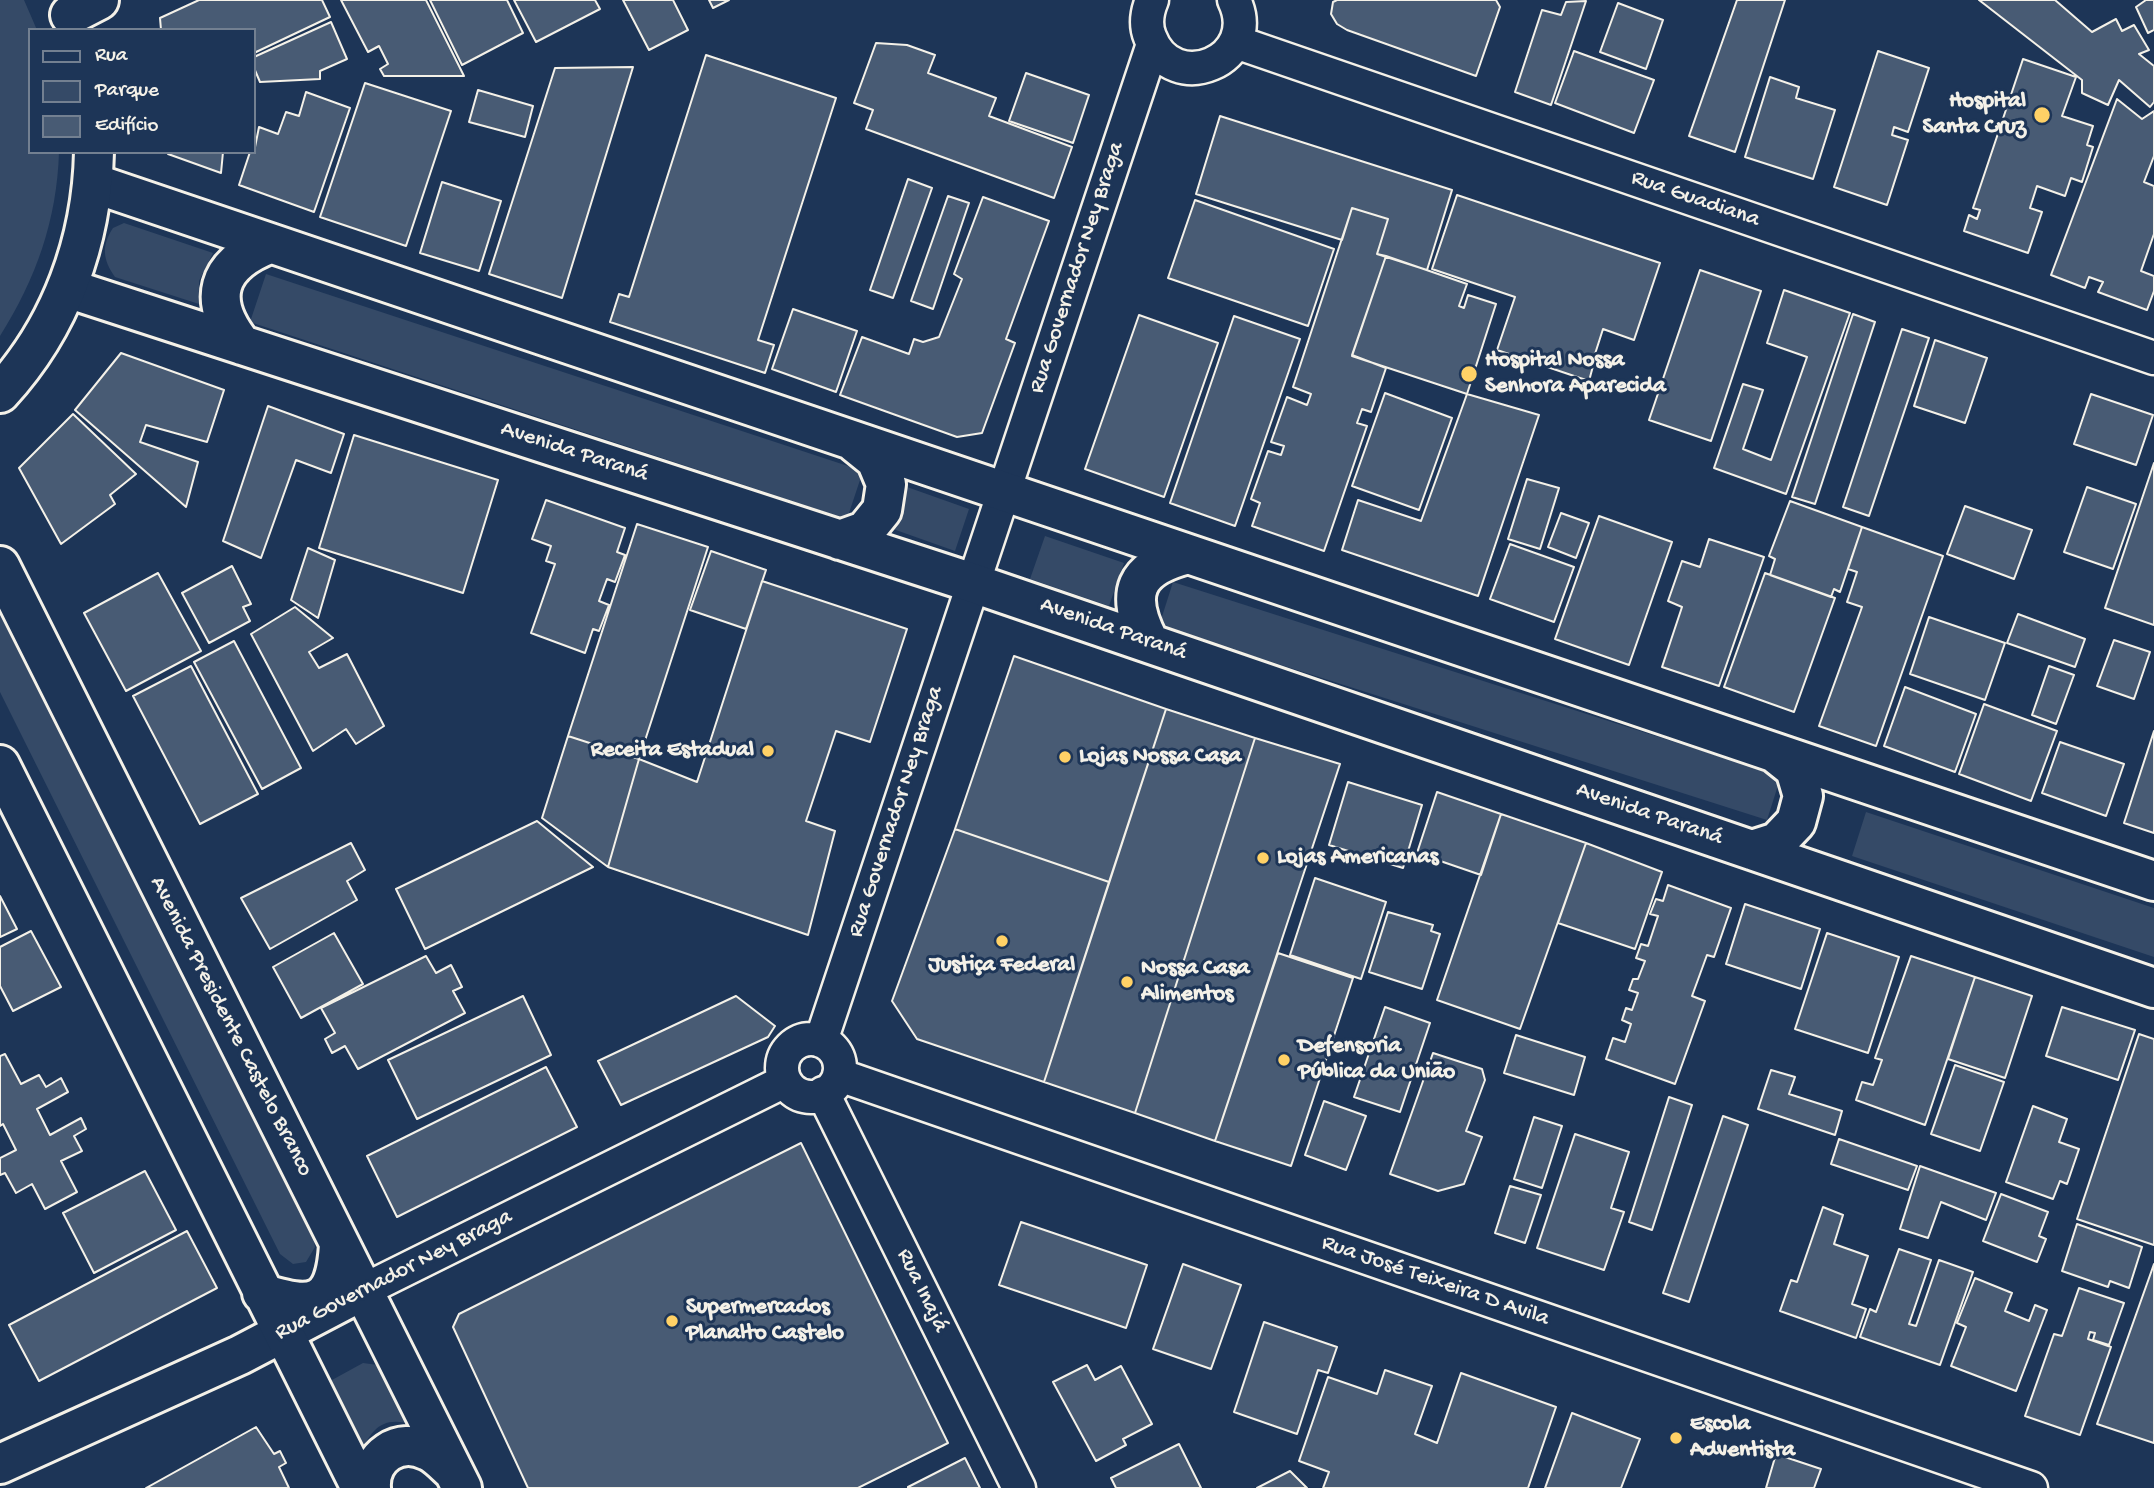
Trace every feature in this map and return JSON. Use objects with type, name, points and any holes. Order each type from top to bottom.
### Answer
[{"type":"street","points":[[1151,1],[1147,31],[1153,44],[1161,56],[1174,64],[1195,68],[1216,63],[1236,41],[1240,19],[1234,0]]},
{"type":"street","name":"Rua Guadiana","points":[[1236,41],[2154,358]]},
{"type":"street","name":"Rua Governador Ney Braga","points":[[821,1041],[1153,44]]},
{"type":"street","points":[[0,393],[44,334],[67,288],[79,254],[94,168],[269,244],[2154,881]]},
{"type":"street","points":[[242,345],[225,324],[220,298],[223,285],[227,273],[245,253],[269,244]]},
{"type":"street","name":"Avenida Paraná","points":[[67,288],[1149,642],[2154,988]]},
{"type":"street","points":[[840,540],[865,531],[882,510],[886,484],[876,460],[855,443]]},
{"type":"street","points":[[1149,642],[1135,614],[1138,584],[1158,562],[1188,554]]},
{"type":"street","name":"Avenida Presidente Castelo Branco","points":[[0,566],[458,1480]]},
{"type":"street","points":[[1752,850],[1777,842],[1796,822],[1803,796],[1795,769],[1775,753]]},
{"type":"street","points":[[0,765],[261,1293],[361,1488]]},
{"type":"street","points":[[1834,878],[1817,858],[1810,832],[1812,820],[1815,807],[1832,786],[1854,780]]},
{"type":"street","points":[[807,1039],[821,1041],[837,1056],[831,1084],[809,1097],[800,1094],[785,1081],[782,1063],[790,1047],[807,1039]]},
{"type":"street","name":"Rua Governador Ney Braga","points":[[0,1464],[282,1334],[362,1291],[785,1081]]},
{"type":"street","name":"Rua Inajá","points":[[831,1084],[1019,1488]]},
{"type":"street","name":"Rua José Teixeira D Avila","points":[[831,1084],[2031,1488]]},
{"type":"street","points":[[261,1293],[302,1304],[321,1298],[333,1283],[339,1245]]},
{"type":"street","points":[[371,1488],[370,1479],[377,1461],[391,1448],[411,1445],[429,1451],[458,1480]]},
{"type":"green space","points":[[0,0],[24,0],[36,28],[28,28],[28,154],[59,154],[54,201],[42,248],[24,293],[0,336]]},
{"type":"green space","points":[[124,223],[213,253],[199,281],[199,304],[115,277],[106,259],[105,247],[113,228]]},
{"type":"green space","points":[[266,274],[863,471],[847,519],[250,322]]},
{"type":"green space","points":[[907,487],[969,509],[955,551],[893,529]]},
{"type":"green space","points":[[1045,536],[1124,563],[1109,606],[1030,579]]},
{"type":"green space","points":[[1173,582],[1781,776],[1767,820],[1159,626]]},
{"type":"green space","points":[[0,607],[312,1233],[315,1247],[306,1262],[293,1264],[280,1254],[0,692]]},
{"type":"green space","points":[[1866,812],[2154,908],[2154,957],[1852,856]]},
{"type":"green space","points":[[363,1363],[378,1365],[384,1372],[414,1425],[394,1422],[379,1427],[368,1439],[359,1457],[331,1394],[332,1380]]},
{"type":"building","points":[[199,0],[322,0],[330,17],[256,52],[256,28],[161,28],[160,18]]},
{"type":"building","points":[[341,0],[426,0],[464,76],[384,76],[380,69],[388,64],[379,46],[368,52]]},
{"type":"building","points":[[430,0],[507,0],[523,33],[462,65]]},
{"type":"building","points":[[514,0],[595,0],[600,9],[536,42]]},
{"type":"building","points":[[623,0],[673,0],[688,30],[649,50]]},
{"type":"building","points":[[709,0],[729,0],[713,8]]},
{"type":"building","points":[[1496,0],[1500,7],[1476,76],[1347,30],[1337,24],[1331,14],[1333,2]]},
{"type":"building","points":[[1737,0],[1785,0],[1735,152],[1689,136]]},
{"type":"building","points":[[1979,0],[2055,0],[2092,32],[2116,19],[2122,31],[2134,25],[2149,50],[2139,54],[2154,66],[2154,102],[2150,107],[2119,80],[2108,105],[2082,93],[2082,80]]},
{"type":"building","points":[[2146,0],[2154,0],[2154,30],[2148,33],[2136,7]]},
{"type":"building","points":[[1586,1],[1551,105],[1515,92],[1542,10],[1561,15],[1566,2]]},
{"type":"building","points":[[1618,3],[1663,20],[1646,69],[1600,52]]},
{"type":"building","points":[[331,22],[347,59],[320,71],[320,79],[260,82],[256,73],[256,56]]},
{"type":"building","points":[[876,43],[907,45],[935,55],[928,73],[996,98],[989,116],[1072,147],[1054,198],[866,129],[873,110],[854,103]]},
{"type":"building","points":[[1574,51],[1654,80],[1634,133],[1555,103]]},
{"type":"building","points":[[1878,51],[1929,68],[1908,132],[1894,127],[1892,135],[1908,140],[1887,205],[1834,187]]},
{"type":"building","points":[[706,55],[836,98],[758,340],[774,345],[765,373],[610,322],[619,294],[629,297]]},
{"type":"building","points":[[2023,59],[2076,77],[2062,116],[2093,126],[2087,145],[2093,147],[2082,182],[2071,178],[2065,196],[2037,186],[2030,208],[2042,212],[2028,253],[1964,231],[1969,215],[1977,219],[1980,210],[1973,208]]},
{"type":"building","points":[[633,67],[562,298],[489,274],[555,68]]},
{"type":"building","points":[[1026,73],[1089,95],[1073,143],[1009,121]]},
{"type":"building","points":[[1770,77],[1799,87],[1796,98],[1835,110],[1813,179],[1745,157]]},
{"type":"building","points":[[365,83],[451,111],[406,246],[320,217]]},
{"type":"building","points":[[478,90],[533,106],[525,137],[469,122]]},
{"type":"building","points":[[306,92],[350,108],[314,212],[239,185],[249,154],[256,154],[259,127],[278,134],[286,112],[299,116]]},
{"type":"building","points":[[2117,99],[2142,119],[2154,111],[2154,156],[2144,182],[2154,186],[2154,234],[2141,271],[2154,276],[2154,291],[2147,310],[2098,292],[2103,282],[2089,277],[2085,288],[2051,275]]},
{"type":"building","points":[[1220,116],[1452,190],[1427,270],[1377,254],[1388,219],[1352,208],[1342,240],[1196,194]]},
{"type":"building","points":[[168,154],[223,154],[221,173]]},
{"type":"building","points":[[908,179],[932,188],[893,298],[870,290]]},
{"type":"building","points":[[442,182],[501,201],[479,271],[420,253]]},
{"type":"building","points":[[1457,195],[1660,263],[1634,340],[1603,329],[1595,354],[1587,361],[1593,366],[1589,381],[1497,350],[1515,297],[1432,269]]},
{"type":"building","points":[[948,196],[969,203],[933,309],[911,301]]},
{"type":"building","points":[[983,197],[1049,221],[1006,339],[1015,343],[982,433],[957,437],[840,395],[862,337],[909,354],[914,339],[923,342],[939,337],[962,279],[954,274]]},
{"type":"building","points":[[1195,200],[1334,249],[1308,326],[1168,278]]},
{"type":"building","points":[[1352,208],[1388,219],[1377,254],[1386,256],[1352,355],[1386,368],[1371,412],[1362,409],[1357,423],[1367,426],[1324,551],[1252,526],[1260,503],[1251,499],[1268,451],[1281,455],[1284,446],[1271,442],[1287,397],[1307,405],[1311,394],[1293,387]]},
{"type":"building","points":[[1386,256],[1467,284],[1459,306],[1464,308],[1468,295],[1496,304],[1467,394],[1352,356]]},
{"type":"building","points":[[1700,270],[1761,291],[1711,441],[1649,420]]},
{"type":"building","points":[[1784,290],[1850,313],[1786,494],[1714,468],[1743,384],[1763,390],[1743,449],[1771,460],[1807,357],[1767,343]]},
{"type":"building","points":[[793,309],[857,331],[836,392],[772,369]]},
{"type":"building","points":[[1853,314],[1875,322],[1815,504],[1792,497]]},
{"type":"building","points":[[1139,315],[1218,343],[1164,497],[1085,469]]},
{"type":"building","points":[[1234,316],[1300,339],[1235,526],[1170,503]]},
{"type":"building","points":[[1902,329],[1929,338],[1869,516],[1843,507]]},
{"type":"building","points":[[1935,340],[1987,358],[1965,423],[1914,406]]},
{"type":"building","points":[[121,353],[224,390],[207,442],[146,425],[140,442],[198,462],[186,507],[75,410]]},
{"type":"building","points":[[1385,393],[1452,418],[1419,510],[1352,486]]},
{"type":"building","points":[[1467,394],[1539,415],[1478,596],[1342,550],[1358,500],[1421,521]]},
{"type":"building","points":[[2091,394],[2153,415],[2136,465],[2074,444]]},
{"type":"building","points":[[268,406],[344,434],[331,473],[296,460],[261,558],[223,541]]},
{"type":"building","points":[[73,414],[136,474],[110,495],[115,504],[61,544],[19,468]]},
{"type":"building","points":[[354,435],[498,480],[463,593],[319,548]]},
{"type":"building","points":[[2154,463],[2154,625],[2105,608]]},
{"type":"building","points":[[1527,479],[1559,488],[1540,549],[1508,539]]},
{"type":"building","points":[[2087,487],[2136,504],[2113,569],[2064,552]]},
{"type":"building","points":[[546,500],[625,528],[617,552],[625,555],[615,582],[607,579],[599,601],[609,605],[599,631],[593,629],[585,653],[531,633],[555,564],[546,561],[551,546],[532,539]]},
{"type":"building","points":[[1790,501],[1862,527],[1840,592],[1834,589],[1831,597],[1770,575],[1775,559],[1769,556]]},
{"type":"building","points":[[1965,506],[2032,530],[2014,579],[1947,554]]},
{"type":"building","points":[[1561,513],[1589,523],[1576,558],[1548,547]]},
{"type":"building","points":[[1599,516],[1672,542],[1629,665],[1555,639]]},
{"type":"building","points":[[637,524],[708,547],[639,759],[568,736]]},
{"type":"building","points":[[1862,527],[1943,556],[1876,746],[1819,726],[1862,607],[1847,602],[1857,572],[1848,569]]},
{"type":"building","points":[[1709,539],[1764,557],[1719,686],[1662,667],[1682,607],[1668,601],[1682,561],[1700,567]]},
{"type":"building","points":[[1510,544],[1574,567],[1554,622],[1490,599]]},
{"type":"building","points":[[308,548],[335,560],[318,618],[291,600]]},
{"type":"building","points":[[711,551],[766,570],[746,629],[690,610]]},
{"type":"building","points":[[232,566],[251,604],[243,607],[250,621],[209,643],[182,593]]},
{"type":"building","points":[[158,573],[201,651],[126,691],[84,613]]},
{"type":"building","points":[[1765,573],[1835,598],[1794,712],[1724,687]]},
{"type":"building","name":"Receita Estadual","points":[[762,581],[907,629],[870,742],[836,731],[806,821],[835,831],[808,935],[608,867],[639,759],[697,782]]},
{"type":"building","points":[[295,607],[333,638],[309,652],[319,668],[347,654],[384,726],[356,744],[346,729],[313,751],[251,634]]},
{"type":"building","points":[[2018,614],[2085,639],[2075,667],[2007,643]]},
{"type":"building","points":[[1929,617],[2005,643],[1985,700],[1910,674]]},
{"type":"building","points":[[2114,640],[2150,652],[2134,699],[2097,686]]},
{"type":"building","points":[[234,641],[301,768],[262,789],[194,662]]},
{"type":"building","name":"Lojas Nossa Casa","points":[[1014,656],[1166,709],[1109,882],[955,829]]},
{"type":"building","points":[[191,666],[258,794],[200,824],[133,696]]},
{"type":"building","points":[[2049,666],[2074,675],[2056,724],[2032,715]]},
{"type":"building","points":[[1905,687],[1976,714],[1955,772],[1884,746]]},
{"type":"building","points":[[1984,704],[2057,731],[2031,801],[1959,774]]},
{"type":"building","name":"Nossa Casa Alimentos","points":[[1166,709],[1255,738],[1135,1113],[1044,1082]]},
{"type":"building","points":[[2154,731],[2154,833],[2124,823]]},
{"type":"building","points":[[568,736],[639,759],[608,867],[542,818]]},
{"type":"building","name":"Lojas Americanas","points":[[1255,738],[1340,764],[1215,1141],[1135,1113]]},
{"type":"building","points":[[2060,742],[2124,764],[2106,816],[2042,793]]},
{"type":"building","points":[[1348,782],[1422,805],[1403,868],[1329,845]]},
{"type":"building","points":[[1437,792],[1501,814],[1481,875],[1417,853]]},
{"type":"building","points":[[1501,814],[1586,843],[1520,1029],[1437,1000]]},
{"type":"building","points":[[537,821],[593,867],[425,949],[396,889]]},
{"type":"building","name":"Justiça Federal","points":[[955,829],[1109,882],[1044,1082],[917,1039],[892,1001]]},
{"type":"building","points":[[351,843],[365,870],[347,881],[357,900],[270,949],[241,898]]},
{"type":"building","points":[[1586,843],[1662,872],[1635,949],[1558,923]]},
{"type":"building","points":[[1315,878],[1386,902],[1361,979],[1290,955]]},
{"type":"building","points":[[1668,885],[1731,908],[1714,957],[1707,955],[1692,996],[1705,1001],[1675,1084],[1606,1059],[1613,1038],[1625,1042],[1631,1024],[1622,1020],[1626,1008],[1632,1010],[1638,993],[1629,990],[1633,979],[1638,979],[1645,961],[1636,958],[1641,944],[1648,946],[1658,916],[1650,914],[1656,899],[1663,901]]},
{"type":"building","points":[[0,896],[17,929],[0,937]]},
{"type":"building","points":[[1745,904],[1820,929],[1801,989],[1726,964]]},
{"type":"building","points":[[1388,912],[1433,925],[1431,931],[1440,934],[1422,989],[1369,972]]},
{"type":"building","points":[[31,931],[61,987],[13,1011],[0,986],[0,947]]},
{"type":"building","points":[[334,933],[363,984],[301,1018],[273,967]]},
{"type":"building","points":[[1827,933],[1899,957],[1868,1053],[1795,1029]]},
{"type":"building","name":"Defensoria Pública da União","points":[[1278,953],[1353,978],[1291,1166],[1215,1141]]},
{"type":"building","points":[[426,956],[436,973],[451,965],[462,987],[453,991],[465,1013],[358,1069],[345,1046],[332,1053],[325,1039],[335,1033],[321,1008]]},
{"type":"building","points":[[1911,956],[1975,977],[1925,1125],[1856,1100],[1862,1082],[1873,1085],[1882,1060],[1875,1058]]},
{"type":"building","points":[[1975,977],[2032,996],[2005,1078],[1948,1059]]},
{"type":"building","points":[[523,996],[551,1055],[417,1119],[388,1060]]},
{"type":"building","points":[[736,996],[775,1026],[768,1037],[621,1105],[598,1061]]},
{"type":"building","points":[[1385,1007],[1430,1023],[1400,1112],[1354,1097]]},
{"type":"building","points":[[2062,1007],[2135,1030],[2118,1080],[2046,1056]]},
{"type":"building","points":[[2139,1034],[2154,1039],[2154,1245],[2077,1219]]},
{"type":"building","points":[[1516,1035],[1585,1057],[1574,1095],[1504,1073]]},
{"type":"building","points":[[1433,1053],[1482,1069],[1485,1080],[1466,1131],[1482,1137],[1464,1184],[1438,1191],[1390,1174]]},
{"type":"building","points":[[5,1054],[21,1084],[39,1075],[46,1087],[61,1078],[68,1092],[37,1109],[50,1135],[81,1118],[86,1129],[74,1136],[82,1151],[61,1161],[77,1192],[45,1209],[32,1184],[16,1193],[5,1173],[0,1175],[0,1158],[16,1150],[3,1124],[0,1126],[0,1056]]},
{"type":"building","points":[[1955,1065],[2004,1082],[1980,1151],[1931,1134]]},
{"type":"building","points":[[546,1067],[577,1127],[397,1217],[367,1156]]},
{"type":"building","points":[[1771,1070],[1795,1077],[1789,1094],[1842,1111],[1835,1135],[1758,1109]]},
{"type":"building","points":[[1669,1097],[1692,1105],[1652,1230],[1629,1222]]},
{"type":"building","points":[[1324,1101],[1366,1116],[1346,1170],[1305,1155]]},
{"type":"building","points":[[2033,1106],[2067,1119],[2059,1142],[2079,1149],[2067,1184],[2060,1181],[2053,1199],[2006,1182]]},
{"type":"building","points":[[1723,1116],[1748,1125],[1689,1302],[1663,1293]]},
{"type":"building","points":[[1534,1117],[1562,1126],[1542,1188],[1514,1179]]},
{"type":"building","points":[[1575,1134],[1629,1152],[1611,1208],[1624,1212],[1604,1270],[1537,1248]]},
{"type":"building","points":[[1839,1139],[1917,1166],[1908,1190],[1831,1164]]},
{"type":"building","name":"Supermercados Planalto Castelo","points":[[801,1143],[948,1443],[858,1488],[528,1488],[453,1327],[459,1314]]},
{"type":"building","points":[[1920,1166],[1996,1193],[1986,1220],[1941,1202],[1928,1238],[1900,1229]]},
{"type":"building","points":[[145,1171],[176,1230],[94,1273],[63,1213]]},
{"type":"building","points":[[1510,1186],[1541,1195],[1525,1243],[1495,1233]]},
{"type":"building","points":[[2001,1194],[2048,1212],[2039,1236],[2046,1239],[2037,1262],[1983,1241]]},
{"type":"building","points":[[1823,1207],[1843,1215],[1834,1244],[1868,1256],[1852,1304],[1866,1309],[1856,1338],[1780,1311],[1791,1280],[1797,1282]]},
{"type":"building","points":[[1021,1222],[1147,1265],[1126,1328],[999,1285]]},
{"type":"building","points":[[2077,1224],[2142,1247],[2129,1288],[2110,1281],[2108,1287],[2062,1271]]},
{"type":"building","points":[[187,1231],[217,1288],[39,1381],[9,1325]]},
{"type":"building","points":[[1899,1249],[1931,1260],[1909,1324],[1916,1326],[1939,1260],[1973,1272],[1940,1365],[1860,1337],[1870,1309],[1876,1312]]},
{"type":"building","points":[[1183,1264],[1241,1285],[1211,1369],[1153,1349]]},
{"type":"building","points":[[2154,1264],[2154,1443],[2097,1424]]},
{"type":"building","points":[[1975,1278],[2012,1293],[2005,1311],[2029,1321],[2035,1305],[2047,1310],[2016,1391],[1951,1366],[1966,1327],[1957,1323]]},
{"type":"building","points":[[2079,1288],[2124,1303],[2109,1345],[2093,1340],[2095,1333],[2090,1332],[2088,1339],[2111,1347],[2080,1435],[2025,1416],[2054,1334],[2062,1336]]},
{"type":"building","points":[[1264,1322],[1337,1347],[1328,1373],[1318,1370],[1297,1434],[1234,1412]]},
{"type":"building","points":[[1087,1365],[1095,1380],[1121,1366],[1152,1424],[1123,1439],[1126,1445],[1096,1461],[1053,1382]]},
{"type":"building","points":[[1385,1370],[1432,1386],[1415,1434],[1437,1443],[1461,1373],[1556,1407],[1528,1488],[1323,1488],[1329,1472],[1299,1461],[1328,1377],[1377,1394]]},
{"type":"building","points":[[1572,1413],[1640,1439],[1621,1488],[1545,1488]]},
{"type":"building","points":[[256,1427],[274,1454],[280,1451],[286,1463],[279,1467],[289,1488],[146,1488]]},
{"type":"building","points":[[1179,1444],[1201,1488],[1116,1488],[1111,1478]]},
{"type":"building","points":[[1776,1454],[1821,1469],[1814,1488],[1766,1488]]},
{"type":"building","points":[[965,1458],[980,1488],[908,1488],[908,1487]]},
{"type":"building","points":[[1290,1471],[1307,1488],[1257,1488]]},
{"type":"place","name":"Hospital Santa Cruz","points":[[2042,115]]},
{"type":"place","name":"Hospital Nossa Senhora Aparecida","points":[[1469,374]]},
{"type":"place","name":"Receita Estadual","points":[[768,751]]},
{"type":"place","name":"Lojas Nossa Casa","points":[[1065,757]]},
{"type":"place","name":"Lojas Americanas","points":[[1263,858]]},
{"type":"place","name":"Justiça Federal","points":[[1002,941]]},
{"type":"place","name":"Nossa Casa Alimentos","points":[[1127,982]]},
{"type":"place","name":"Defensoria Pública da União","points":[[1284,1060]]},
{"type":"place","name":"Supermercados Planalto Castelo","points":[[672,1321]]},
{"type":"place","name":"Escola Adventista","points":[[1676,1438]]}]
